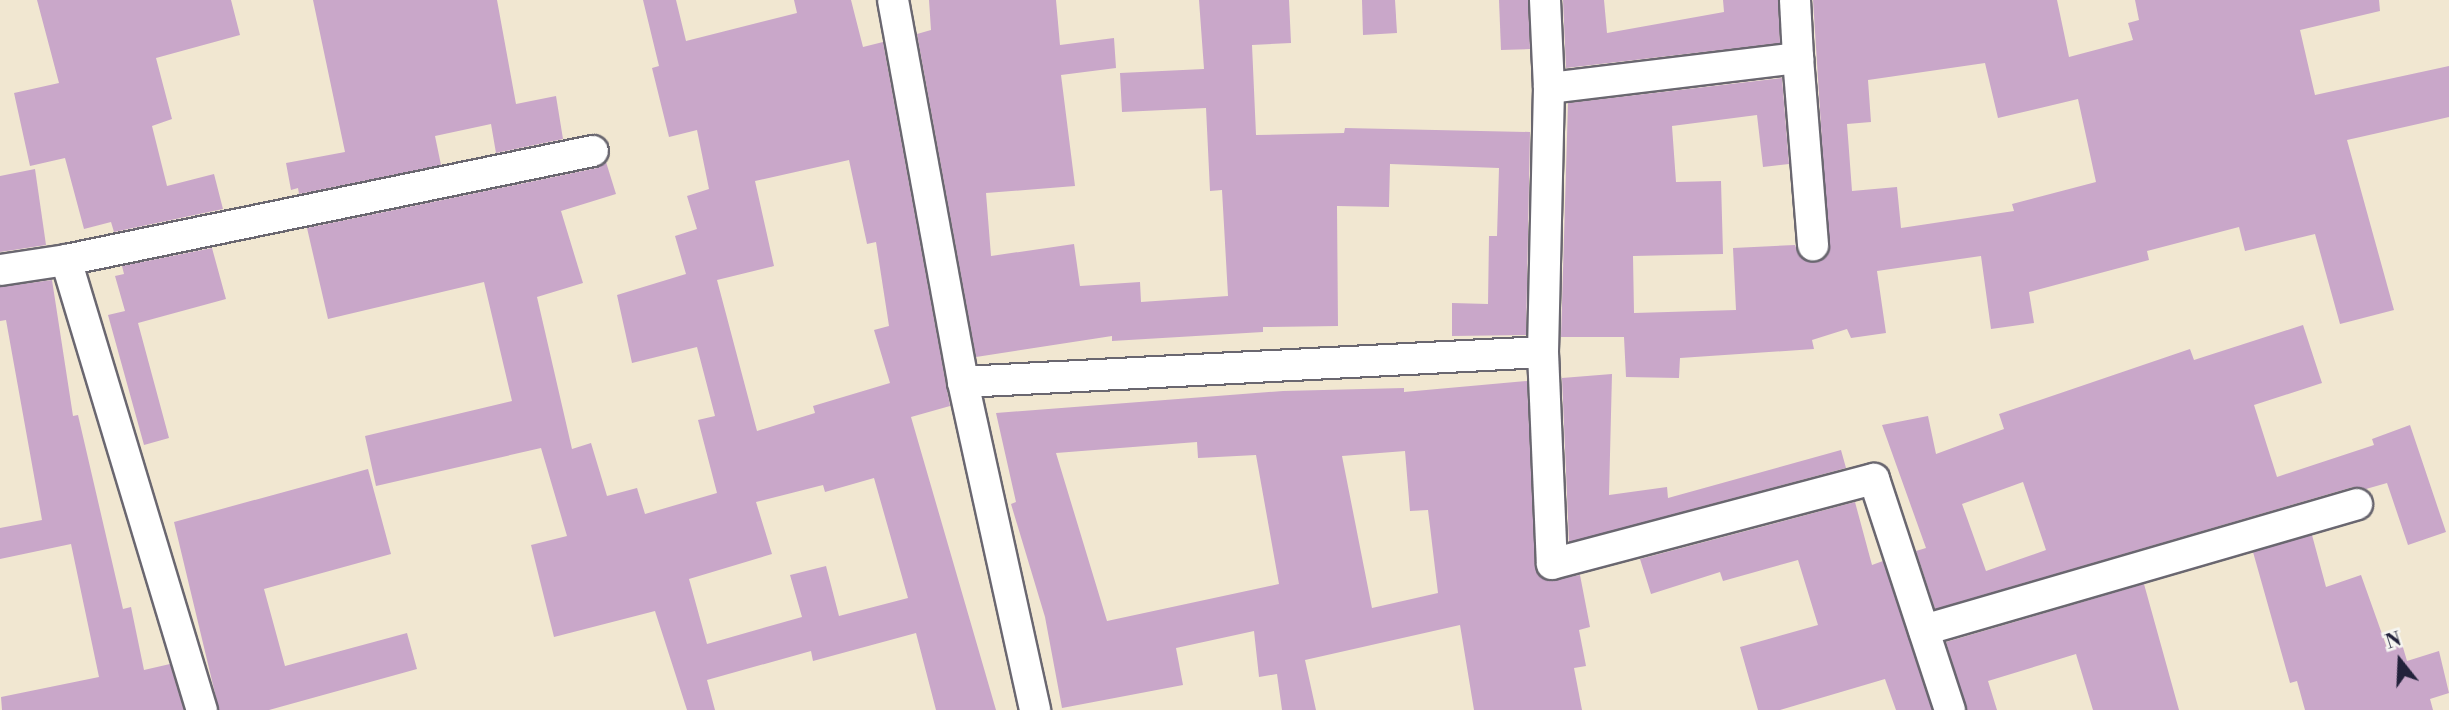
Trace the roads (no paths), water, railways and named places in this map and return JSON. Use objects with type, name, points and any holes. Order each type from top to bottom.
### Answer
[{"type":"street","points":[[893,0],[963,382],[1035,710]]},
{"type":"street","points":[[1545,0],[1549,88],[1543,352],[1552,565],[1874,479],[1950,710]]},
{"type":"street","points":[[1795,0],[1813,244]]},
{"type":"street","points":[[1549,88],[1798,58]]},
{"type":"street","points":[[0,270],[66,260],[593,151]]},
{"type":"street","points":[[66,260],[202,710]]},
{"type":"street","points":[[963,382],[1543,352]]},
{"type":"street","points":[[1924,630],[2357,504]]}]
